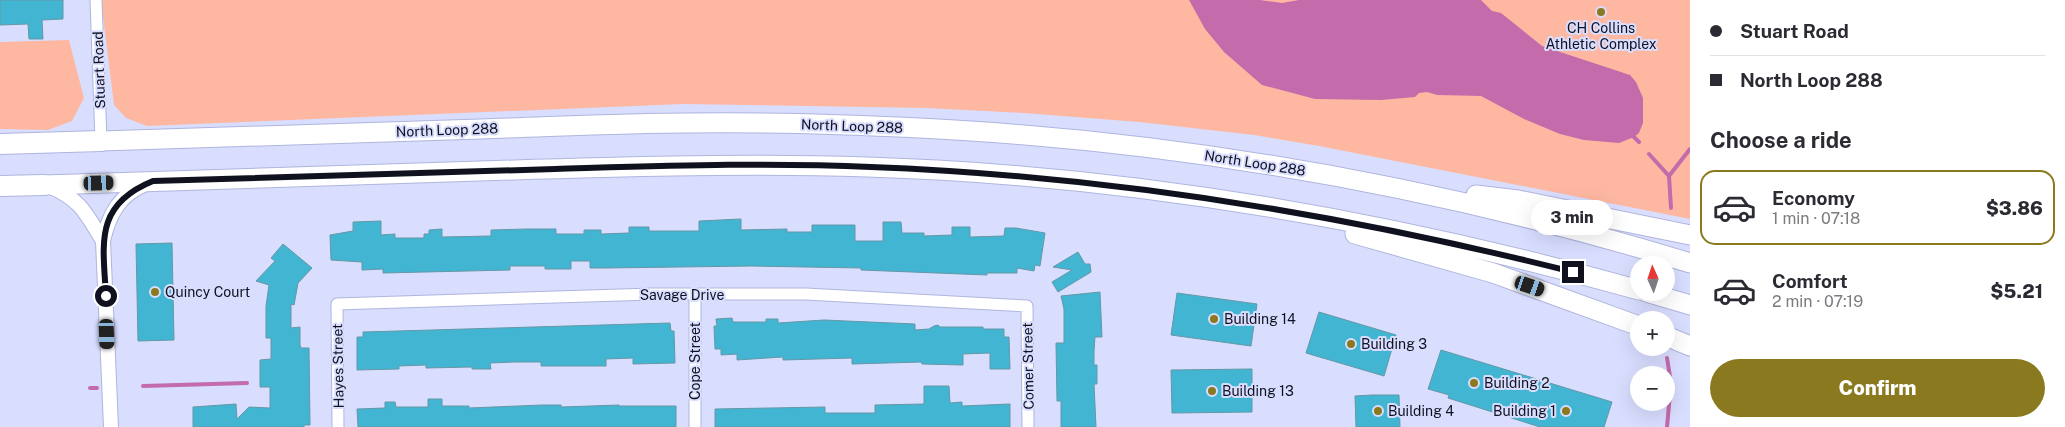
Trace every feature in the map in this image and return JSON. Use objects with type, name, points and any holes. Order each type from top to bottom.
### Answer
[{"type":"highway","name":"North Loop 288","points":[[0,144],[687,123],[804,124],[954,130],[1095,141],[1239,160],[1381,185],[1562,226],[1690,262]]},
{"type":"highway","points":[[0,186],[707,164],[881,167],[1028,177],[1171,193],[1235,203],[1332,219],[1444,241],[1630,288]]},
{"type":"highway","points":[[1381,185],[1518,200],[1690,235]]},
{"type":"highway","points":[[1235,203],[1493,273],[1630,323]]},
{"type":"highway","points":[[1675,301],[1690,305]]},
{"type":"highway","points":[[1675,340],[1690,346]]},
{"type":"street","name":"Stuart Road","points":[[96,0],[101,141]]},
{"type":"street","points":[[111,427],[103,240],[107,224],[115,208],[126,195],[136,188],[153,181]]},
{"type":"street","points":[[44,184],[68,194],[81,206],[103,240]]},
{"type":"street","name":"Savage Drive","points":[[337,304],[695,294],[806,294],[1027,306]]},
{"type":"street","name":"Cope Street","points":[[694,427],[695,294]]},
{"type":"street","name":"Hayes Street","points":[[337,304],[338,427]]},
{"type":"street","name":"Comer Street","points":[[1027,306],[1028,427]]},
{"type":"shaded area","points":[[101,0],[1690,0],[1690,219],[1254,135],[1139,122],[1024,113],[926,108],[683,104],[147,126],[126,118],[114,105]]},
{"type":"shaded area","points":[[1189,0],[1260,0],[1282,3],[1299,0],[1481,0],[1492,11],[1501,13],[1542,46],[1630,75],[1636,82],[1643,98],[1643,123],[1639,133],[1619,143],[1584,140],[1560,134],[1524,119],[1481,96],[1437,95],[1427,92],[1419,93],[1415,97],[1381,100],[1315,99],[1262,85],[1224,52],[1205,29]]},
{"type":"shaded area","points":[[69,40],[84,98],[72,121],[48,130],[0,129],[0,42]]},
{"type":"building","points":[[0,0],[63,0],[63,19],[42,20],[43,39],[29,39],[28,24],[0,25]]},
{"type":"building","points":[[741,219],[741,230],[787,229],[787,232],[812,232],[812,225],[855,225],[855,241],[883,241],[883,222],[901,222],[902,233],[924,233],[924,236],[952,235],[952,227],[970,227],[970,237],[1004,236],[1005,228],[1045,233],[1040,266],[1035,265],[1034,271],[1017,268],[1017,273],[987,273],[987,275],[861,270],[861,268],[751,266],[590,268],[590,261],[571,261],[571,269],[545,269],[545,266],[510,266],[510,270],[383,273],[383,269],[362,270],[362,262],[331,260],[330,235],[353,231],[353,222],[381,221],[381,235],[395,234],[395,238],[424,238],[424,234],[429,234],[429,230],[442,229],[442,237],[491,236],[491,230],[527,229],[556,229],[556,234],[584,234],[584,230],[601,230],[601,234],[629,233],[629,227],[649,227],[649,231],[699,231],[699,221]]},
{"type":"building","name":"Quincy Court","points":[[172,243],[174,340],[138,341],[136,244]]},
{"type":"building","points":[[283,244],[312,268],[298,283],[294,305],[291,304],[291,328],[300,327],[301,348],[309,348],[310,425],[304,425],[304,427],[193,427],[193,407],[236,404],[237,419],[249,407],[270,408],[270,387],[260,387],[260,360],[271,359],[271,338],[266,338],[266,306],[269,285],[256,281],[275,261],[271,258]]},
{"type":"building","points":[[1078,252],[1085,264],[1090,264],[1091,272],[1058,292],[1052,282],[1072,270],[1053,267]]},
{"type":"building","points":[[1100,292],[1102,337],[1095,337],[1094,351],[1094,365],[1097,365],[1097,384],[1094,384],[1096,427],[1061,427],[1061,401],[1057,401],[1056,343],[1064,343],[1064,309],[1061,296]]},
{"type":"building","name":"Building 14","points":[[1177,293],[1257,304],[1251,346],[1171,335]]},
{"type":"building","name":"Building 3","points":[[1319,312],[1396,335],[1384,376],[1306,353]]},
{"type":"building","points":[[732,318],[733,322],[766,322],[766,319],[778,319],[778,323],[824,320],[915,324],[915,330],[929,329],[938,325],[940,327],[1004,329],[1004,337],[1009,337],[1010,369],[990,369],[990,353],[963,354],[963,365],[922,364],[921,362],[852,364],[852,358],[783,360],[783,357],[737,360],[737,354],[721,355],[721,349],[715,349],[714,326],[717,326],[716,319]]},
{"type":"building","points":[[670,323],[671,331],[674,331],[675,363],[633,364],[633,358],[606,359],[606,366],[541,366],[541,362],[514,362],[490,363],[491,369],[472,369],[472,367],[426,368],[426,365],[399,366],[399,369],[357,370],[357,337],[363,337],[363,332]]},
{"type":"building","points":[[1441,350],[1612,402],[1604,427],[1540,427],[1448,398],[1449,395],[1428,389]]},
{"type":"building","name":"Building 13","points":[[1252,369],[1252,412],[1172,413],[1171,370]]},
{"type":"building","points":[[924,386],[949,386],[950,403],[962,402],[962,406],[1010,404],[1010,427],[715,427],[715,409],[825,407],[825,413],[875,413],[875,405],[924,404]]},
{"type":"building","name":"Building 4","points":[[1399,395],[1400,427],[1356,427],[1355,396]]},
{"type":"building","points":[[428,399],[442,399],[442,406],[469,406],[469,408],[542,405],[561,405],[561,407],[676,406],[676,427],[358,427],[357,409],[385,408],[385,402],[395,402],[396,407],[428,407]]},
{"type":"waterway","points":[[1634,137],[1639,142]]},
{"type":"waterway","points":[[1671,208],[1669,176],[1690,149]]},
{"type":"waterway","points":[[1649,154],[1669,176]]},
{"type":"waterway","points":[[1667,358],[1671,383],[1667,427]]},
{"type":"waterway","points":[[143,386],[247,383]]},
{"type":"waterway","points":[[90,388],[97,388]]},
{"type":"place","name":"CH Collins Athletic Complex","points":[[1601,12]]},
{"type":"place","name":"Quincy Court","points":[[155,292]]},
{"type":"place","name":"Building 14","points":[[1214,319]]},
{"type":"place","name":"Building 3","points":[[1351,344]]},
{"type":"place","name":"Building 2","points":[[1474,383]]},
{"type":"place","name":"Building 13","points":[[1212,391]]},
{"type":"place","name":"Building 4","points":[[1378,411]]},
{"type":"place","name":"Building 1","points":[[1566,411]]},
{"type":"route","points":[[106,296],[103,240],[107,224],[115,208],[126,195],[136,188],[153,181],[707,164],[871,167],[949,171],[1028,177],[1171,193],[1322,217],[1407,233],[1573,272]]}]
